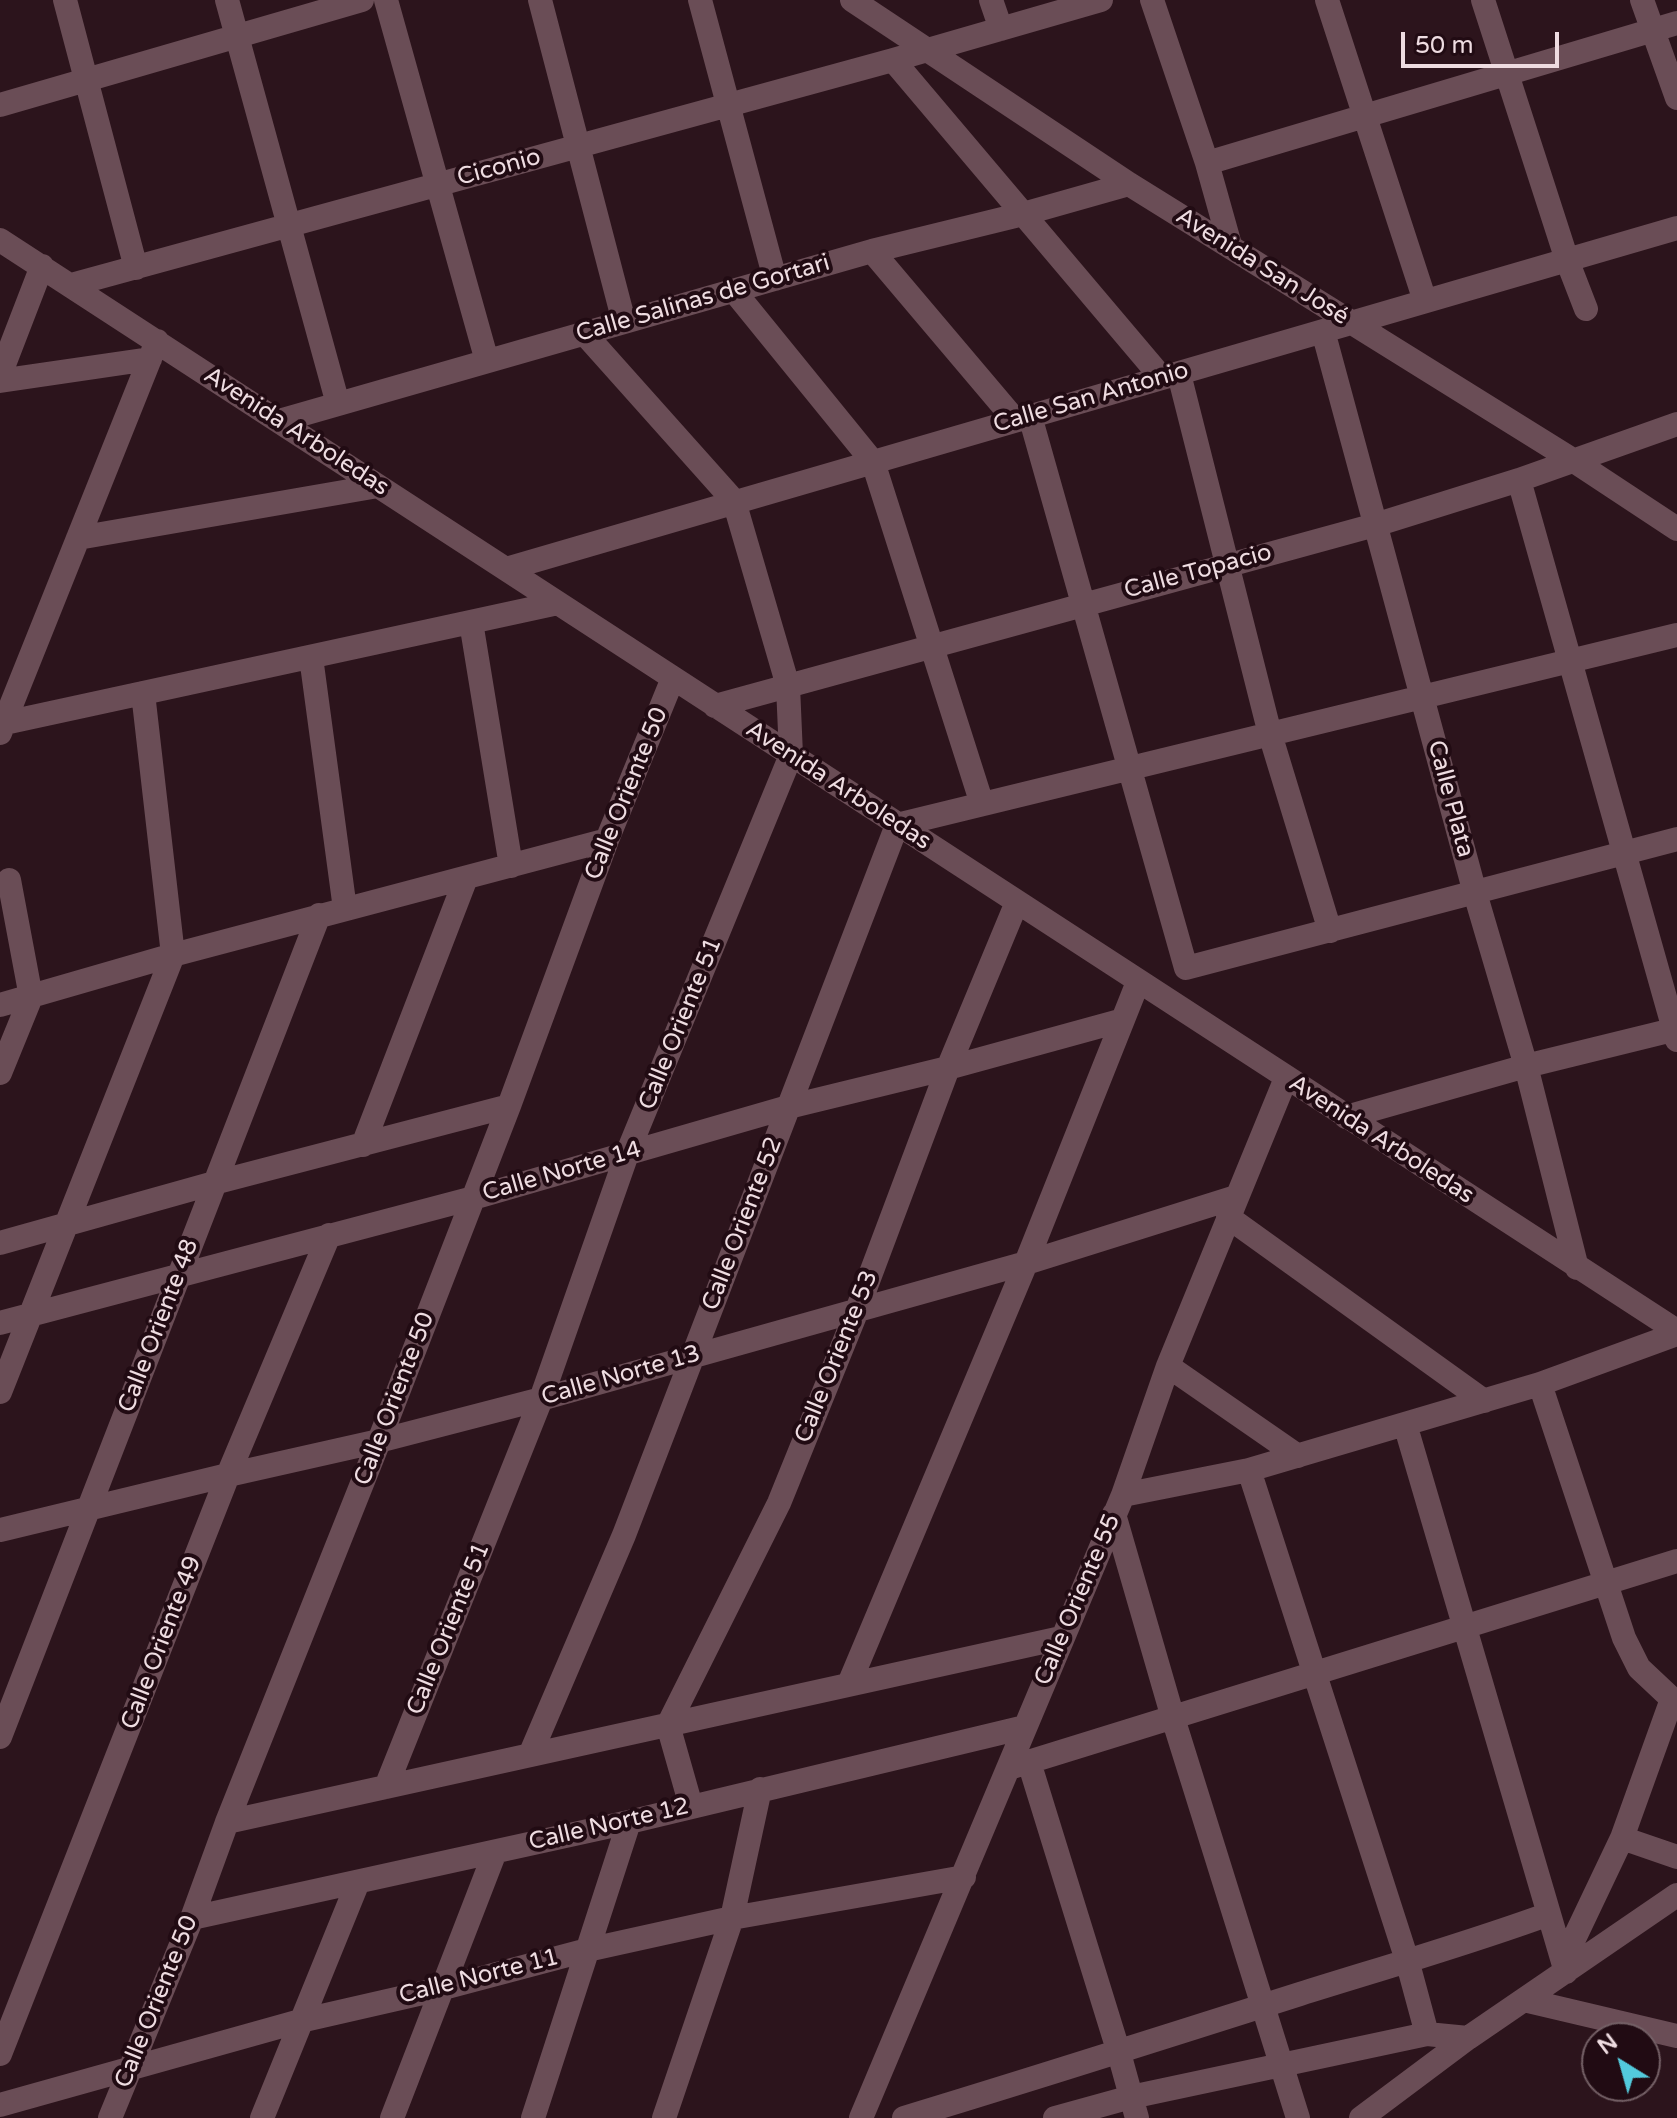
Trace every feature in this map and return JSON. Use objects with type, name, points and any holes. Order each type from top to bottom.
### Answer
[{"type":"street","points":[[65,0],[136,268]]},
{"type":"street","points":[[227,0],[338,404]]},
{"type":"street","points":[[0,105],[362,0]]},
{"type":"street","points":[[386,0],[487,361]]},
{"type":"street","points":[[540,0],[624,322]]},
{"type":"street","points":[[700,0],[775,279]]},
{"type":"street","name":"Avenida San José","points":[[852,0],[1129,184],[1571,459],[1677,529]]},
{"type":"street","points":[[991,0],[1001,29]]},
{"type":"street","name":"Ciconio","points":[[71,285],[1101,0]]},
{"type":"street","points":[[1152,0],[1207,163],[1230,245]]},
{"type":"street","points":[[1327,0],[1425,301]]},
{"type":"street","points":[[1483,0],[1567,260],[1586,309]]},
{"type":"street","points":[[1642,0],[1677,98]]},
{"type":"street","points":[[1207,163],[1677,23]]},
{"type":"street","points":[[893,60],[1023,214],[1171,376],[1227,566],[1270,734],[1330,931]]},
{"type":"street","name":"Calle Salinas de Gortari","points":[[279,421],[872,251],[1129,184]]},
{"type":"street","name":"Calle San Antonio","points":[[506,569],[1677,228]]},
{"type":"street","name":"Avenida Arboledas","points":[[0,240],[71,285],[154,350],[279,421],[1677,1333]]},
{"type":"street","points":[[872,251],[1022,418],[1083,603],[1186,968]]},
{"type":"street","points":[[0,375],[42,266]]},
{"type":"street","points":[[734,291],[873,462],[982,804]]},
{"type":"street","name":"Calle Plata","points":[[1323,331],[1475,893],[1526,1066],[1577,1268]]},
{"type":"street","points":[[584,333],[734,501],[788,686],[791,755]]},
{"type":"street","points":[[0,381],[154,350]]},
{"type":"street","points":[[1,727],[154,350]]},
{"type":"street","name":"Calle Topacio","points":[[715,706],[1375,525],[1519,480],[1571,459],[1677,424]]},
{"type":"street","points":[[1346,1117],[1526,1066],[1676,1033],[1519,480]]},
{"type":"street","points":[[78,538],[378,486]]},
{"type":"street","points":[[1,727],[558,603]]},
{"type":"street","points":[[471,622],[511,866]]},
{"type":"street","points":[[897,825],[1677,635]]},
{"type":"street","points":[[311,657],[345,909]]},
{"type":"street","name":"Calle Oriente 50","points":[[110,2118],[379,1441],[509,1106],[607,840],[673,678]]},
{"type":"street","points":[[0,1392],[173,955],[143,693]]},
{"type":"street","name":"Calle Oriente 51","points":[[386,1787],[541,1399],[627,1154],[791,755]]},
{"type":"street","name":"Calle Oriente 52","points":[[530,1755],[624,1535],[897,825]]},
{"type":"street","points":[[1166,999],[1186,968],[1677,839]]},
{"type":"street","points":[[0,1005],[319,915],[607,840]]},
{"type":"street","points":[[363,1145],[466,878]]},
{"type":"street","points":[[0,1073],[31,997],[9,880]]},
{"type":"street","name":"Calle Oriente 53","points":[[668,1725],[779,1503],[856,1313],[948,1068],[1017,902]]},
{"type":"street","name":"Calle Oriente 48","points":[[0,1737],[319,915]]},
{"type":"street","points":[[849,1684],[1026,1263],[1138,982]]},
{"type":"street","name":"Calle Norte 14","points":[[0,1323],[473,1198],[788,1107],[948,1068],[1123,1020]]},
{"type":"street","name":"Calle Oriente 55","points":[[861,2118],[964,1877],[1019,1765],[1025,1727],[1118,1505],[1168,1366],[1286,1078]]},
{"type":"street","points":[[0,1243],[509,1106]]},
{"type":"street","points":[[1232,1207],[1484,1401]]},
{"type":"street","name":"Calle Norte 13","points":[[0,1530],[379,1441],[541,1399],[1232,1207]]},
{"type":"street","name":"Calle Oriente 49","points":[[0,2054],[228,1475],[329,1235]]},
{"type":"street","points":[[1298,2118],[1173,1718],[1118,1505],[1298,1456],[1540,1384],[1677,1333]]},
{"type":"street","points":[[1168,1366],[1298,1456]]},
{"type":"street","points":[[1540,1384],[1624,1638],[1639,1668],[1674,1699],[1622,1838],[1565,1967]]},
{"type":"street","points":[[1405,1424],[1462,1627],[1565,1967]]},
{"type":"street","points":[[1249,1470],[1407,1960],[1427,2034]]},
{"type":"street","points":[[1134,2107],[1119,2053],[1019,1765],[1677,1561]]},
{"type":"street","points":[[227,1822],[1061,1638]]},
{"type":"street","points":[[668,1725],[691,1806]]},
{"type":"street","name":"Calle Norte 12","points":[[192,1918],[629,1822],[1025,1727]]},
{"type":"street","points":[[664,2118],[732,1918],[760,1789]]},
{"type":"street","points":[[533,2118],[629,1822]]},
{"type":"street","points":[[1622,1838],[1677,1857]]},
{"type":"street","points":[[392,2118],[495,1852]]},
{"type":"street","name":"Calle Norte 11","points":[[0,2105],[300,2021],[440,1989],[587,1950],[732,1918],[964,1877]]},
{"type":"street","points":[[262,2118],[358,1882]]},
{"type":"street","points":[[1361,2118],[1565,1967],[1677,1895]]},
{"type":"street","points":[[904,2118],[1470,1943],[1549,1914]]},
{"type":"street","points":[[1524,2000],[1677,2036]]},
{"type":"street","points":[[1055,2118],[1134,2107],[1282,2066],[1427,2034],[1468,2038]]}]
